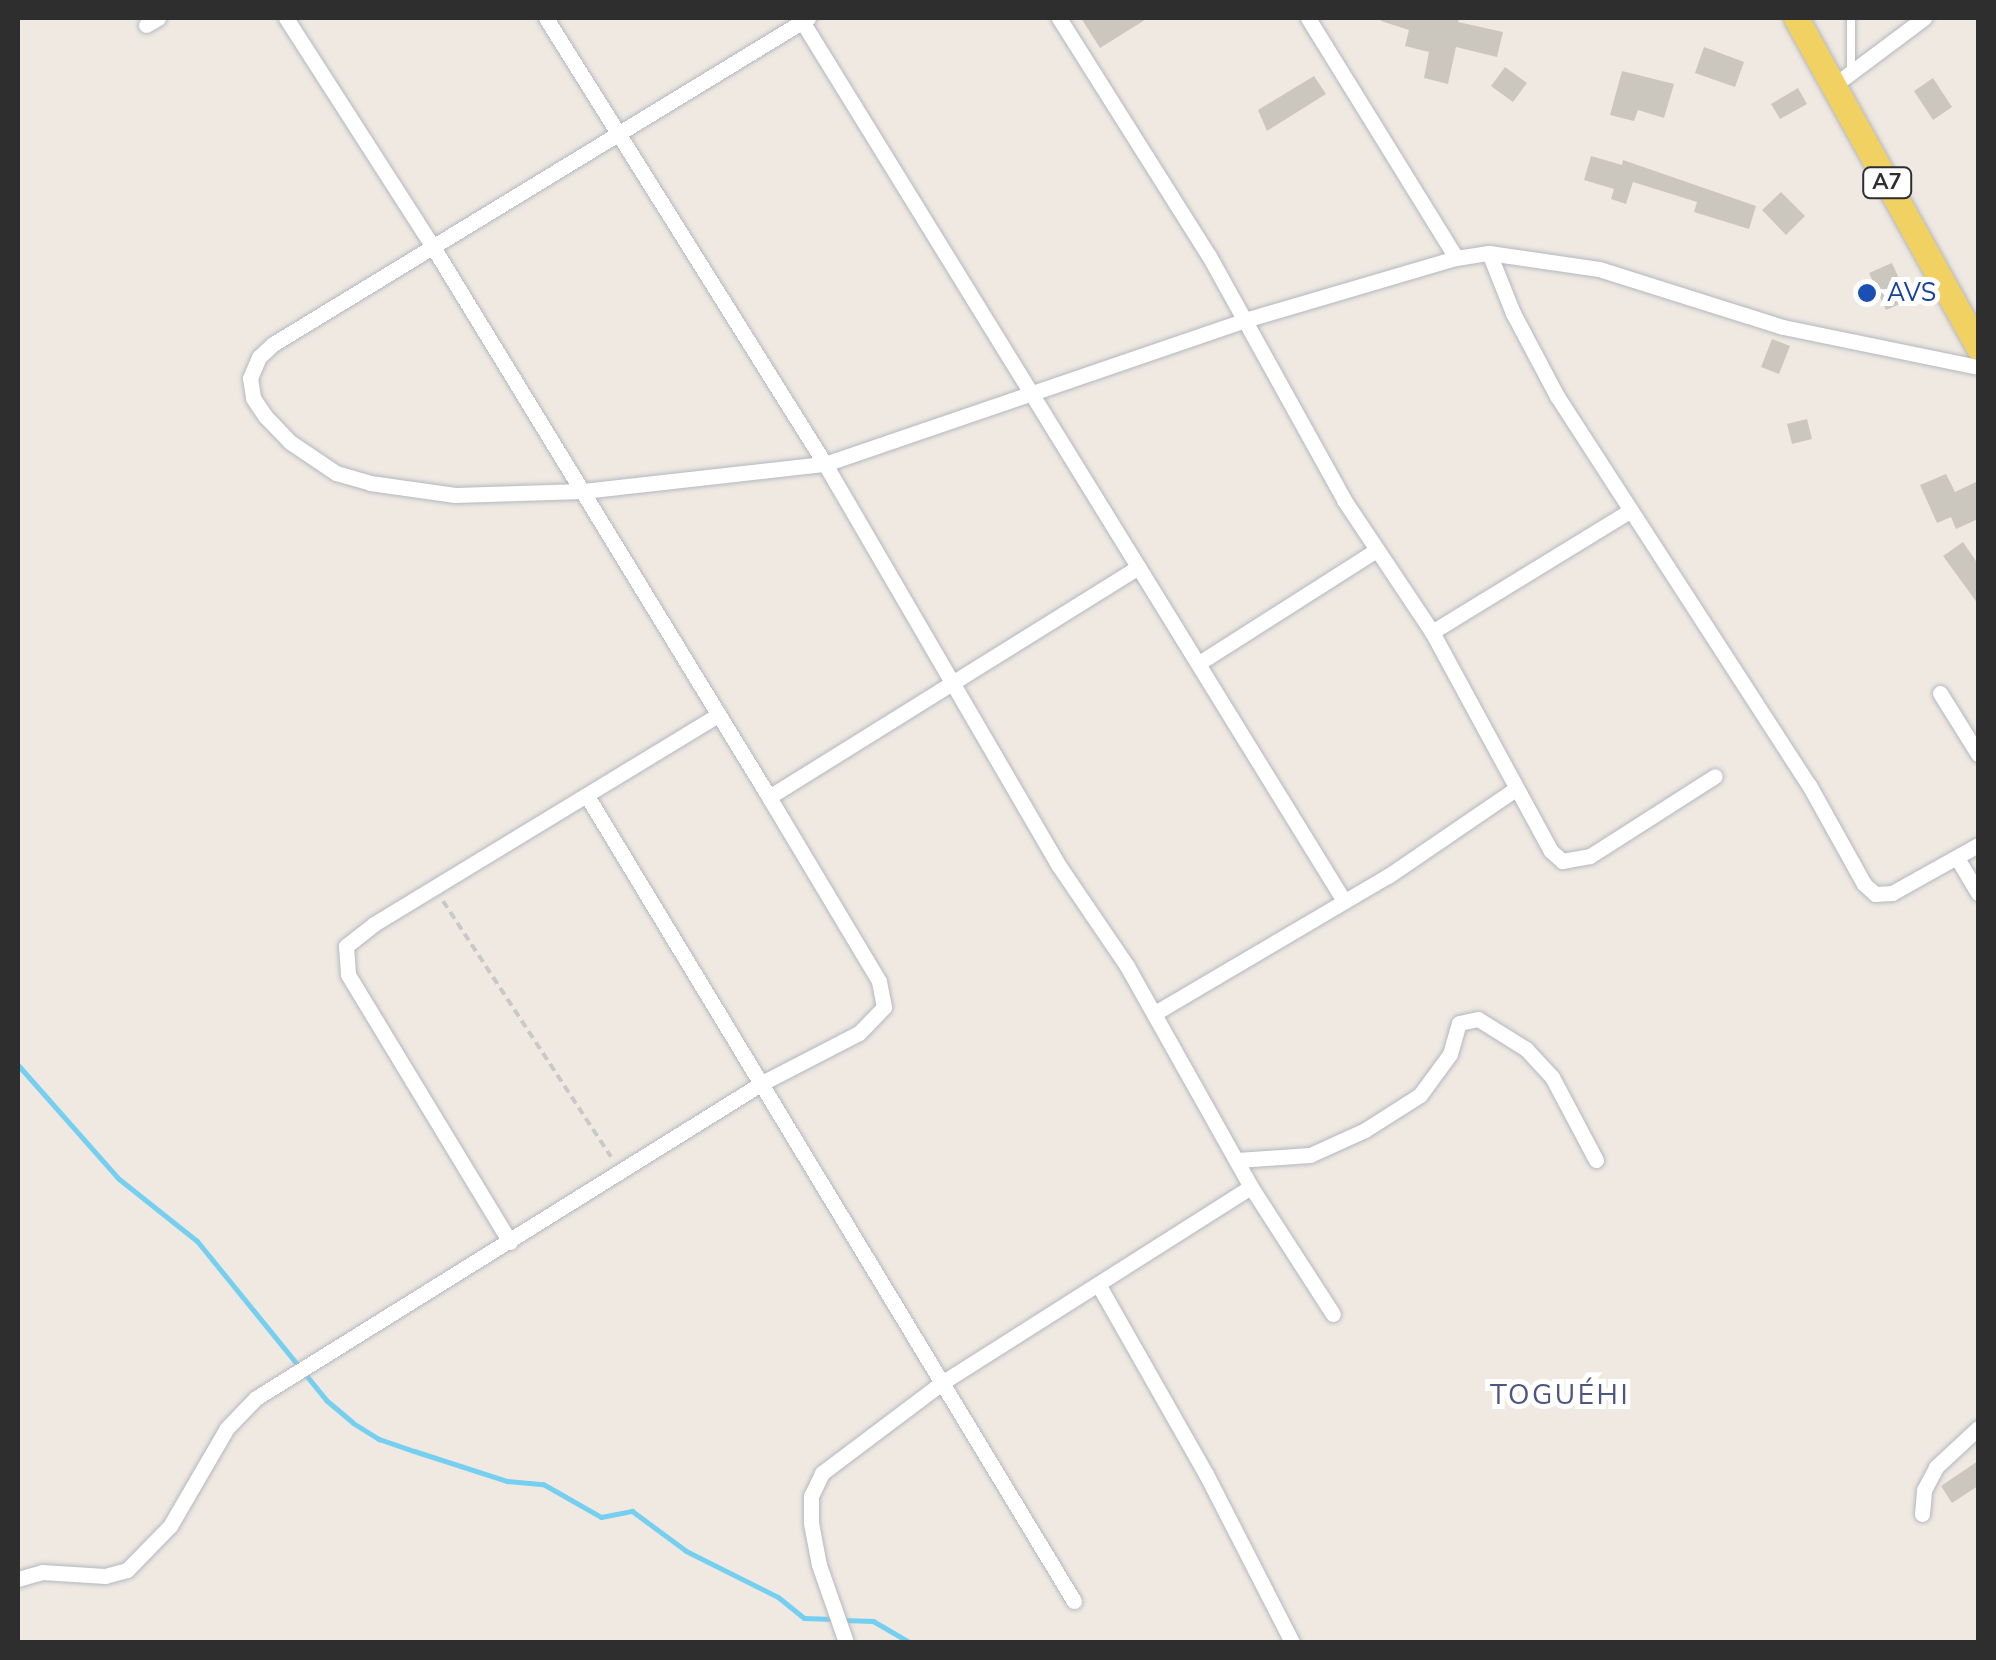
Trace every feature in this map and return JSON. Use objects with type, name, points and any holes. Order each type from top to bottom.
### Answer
[{"type":"main road","name":"A7","points":[[1796,18],[1842,80],[1978,347]]},
{"type":"street","points":[[18,1579],[42,1572],[105,1576],[127,1570],[170,1526],[219,1441],[244,1407],[762,1084],[859,1033],[884,1007],[878,981],[769,797],[716,716],[433,246],[286,18]]},
{"type":"street","points":[[546,18],[825,464],[1059,866],[1155,1013],[1236,1160],[1332,1314]]},
{"type":"street","points":[[1059,18],[1245,320],[1312,446],[1375,550],[1432,632],[1514,790],[1551,851],[1562,861],[1590,856],[1715,776]]},
{"type":"street","points":[[1308,18],[1456,258]]},
{"type":"street","points":[[1842,80],[1924,18]]},
{"type":"street","points":[[1344,900],[1031,392],[803,19],[272,344],[254,367],[253,398],[274,426],[315,460],[370,483],[455,495],[583,491],[825,464],[1031,392],[1245,320],[1456,258],[1489,253],[1599,269],[1783,327],[1978,367]]},
{"type":"street","points":[[1489,253],[1531,350],[1809,785],[1870,891],[1892,893],[1978,845]]},
{"type":"street","points":[[1432,632],[1631,510]]},
{"type":"street","points":[[1198,662],[1375,550]]},
{"type":"street","points":[[769,797],[954,685],[1138,566]]},
{"type":"street","points":[[1940,694],[1978,754]]},
{"type":"street","points":[[510,1242],[344,964],[350,940],[716,716]]},
{"type":"street","points":[[1155,1013],[1344,900],[1514,790]]},
{"type":"street","points":[[587,796],[1074,1600]]},
{"type":"street","points":[[1957,858],[1978,893]]},
{"type":"street","points":[[1236,1160],[1310,1156],[1365,1130],[1420,1096],[1450,1054],[1459,1023],[1478,1018],[1526,1050],[1552,1077],[1596,1160]]},
{"type":"street","points":[[846,1642],[816,1553],[813,1488],[833,1462],[940,1384],[1252,1186]]},
{"type":"street","points":[[1098,1284],[1206,1474],[1292,1642]]},
{"type":"street","points":[[1922,1514],[1924,1490],[1936,1468],[1978,1428]]},
{"type":"lane","points":[[1842,80],[1851,18]]},
{"type":"path","points":[[434,888],[622,1173]]},
{"type":"building","points":[[1081,18],[1148,18],[1100,48]]},
{"type":"building","points":[[1459,18],[1458,22],[1503,32],[1497,57],[1456,47],[1448,84],[1424,78],[1429,52],[1405,46],[1409,30],[1381,21]]},
{"type":"building","points":[[1704,47],[1744,62],[1735,87],[1695,73]]},
{"type":"building","points":[[1505,67],[1527,83],[1513,102],[1491,86]]},
{"type":"building","points":[[1622,71],[1674,84],[1664,118],[1638,110],[1634,121],[1610,115]]},
{"type":"building","points":[[1314,76],[1326,94],[1267,131],[1258,110]]},
{"type":"building","points":[[1933,78],[1952,107],[1933,120],[1914,91]]},
{"type":"building","points":[[1798,88],[1807,104],[1780,119],[1771,104]]},
{"type":"building","points":[[1591,156],[1622,165],[1623,160],[1756,206],[1749,229],[1694,212],[1697,202],[1633,182],[1626,204],[1611,199],[1614,189],[1584,180]]},
{"type":"building","points":[[1781,192],[1805,216],[1786,235],[1762,210]]},
{"type":"building","points":[[1892,263],[1909,300],[1886,310],[1869,273]]},
{"type":"building","points":[[1772,339],[1790,346],[1779,374],[1761,367]]},
{"type":"building","points":[[1807,419],[1812,439],[1792,444],[1787,424]]},
{"type":"building","points":[[1946,474],[1955,492],[1978,481],[1978,519],[1956,529],[1951,517],[1937,523],[1920,485]]},
{"type":"building","points":[[1963,542],[1978,564],[1978,604],[1943,556]]},
{"type":"building","points":[[1978,1461],[1978,1486],[1952,1503],[1941,1486]]},
{"type":"waterway","points":[[18,1065],[119,1179],[197,1241],[326,1400],[353,1423],[379,1439],[507,1481],[543,1484],[601,1517],[632,1511],[686,1551],[778,1597],[804,1618],[832,1619]]},
{"type":"waterway","points":[[843,1620],[873,1621],[909,1642]]},
{"type":"place","name":"AVS","points":[[1867,293]]},
{"type":"district","name":"TOGUÉHI","points":[[1560,1395]]}]
